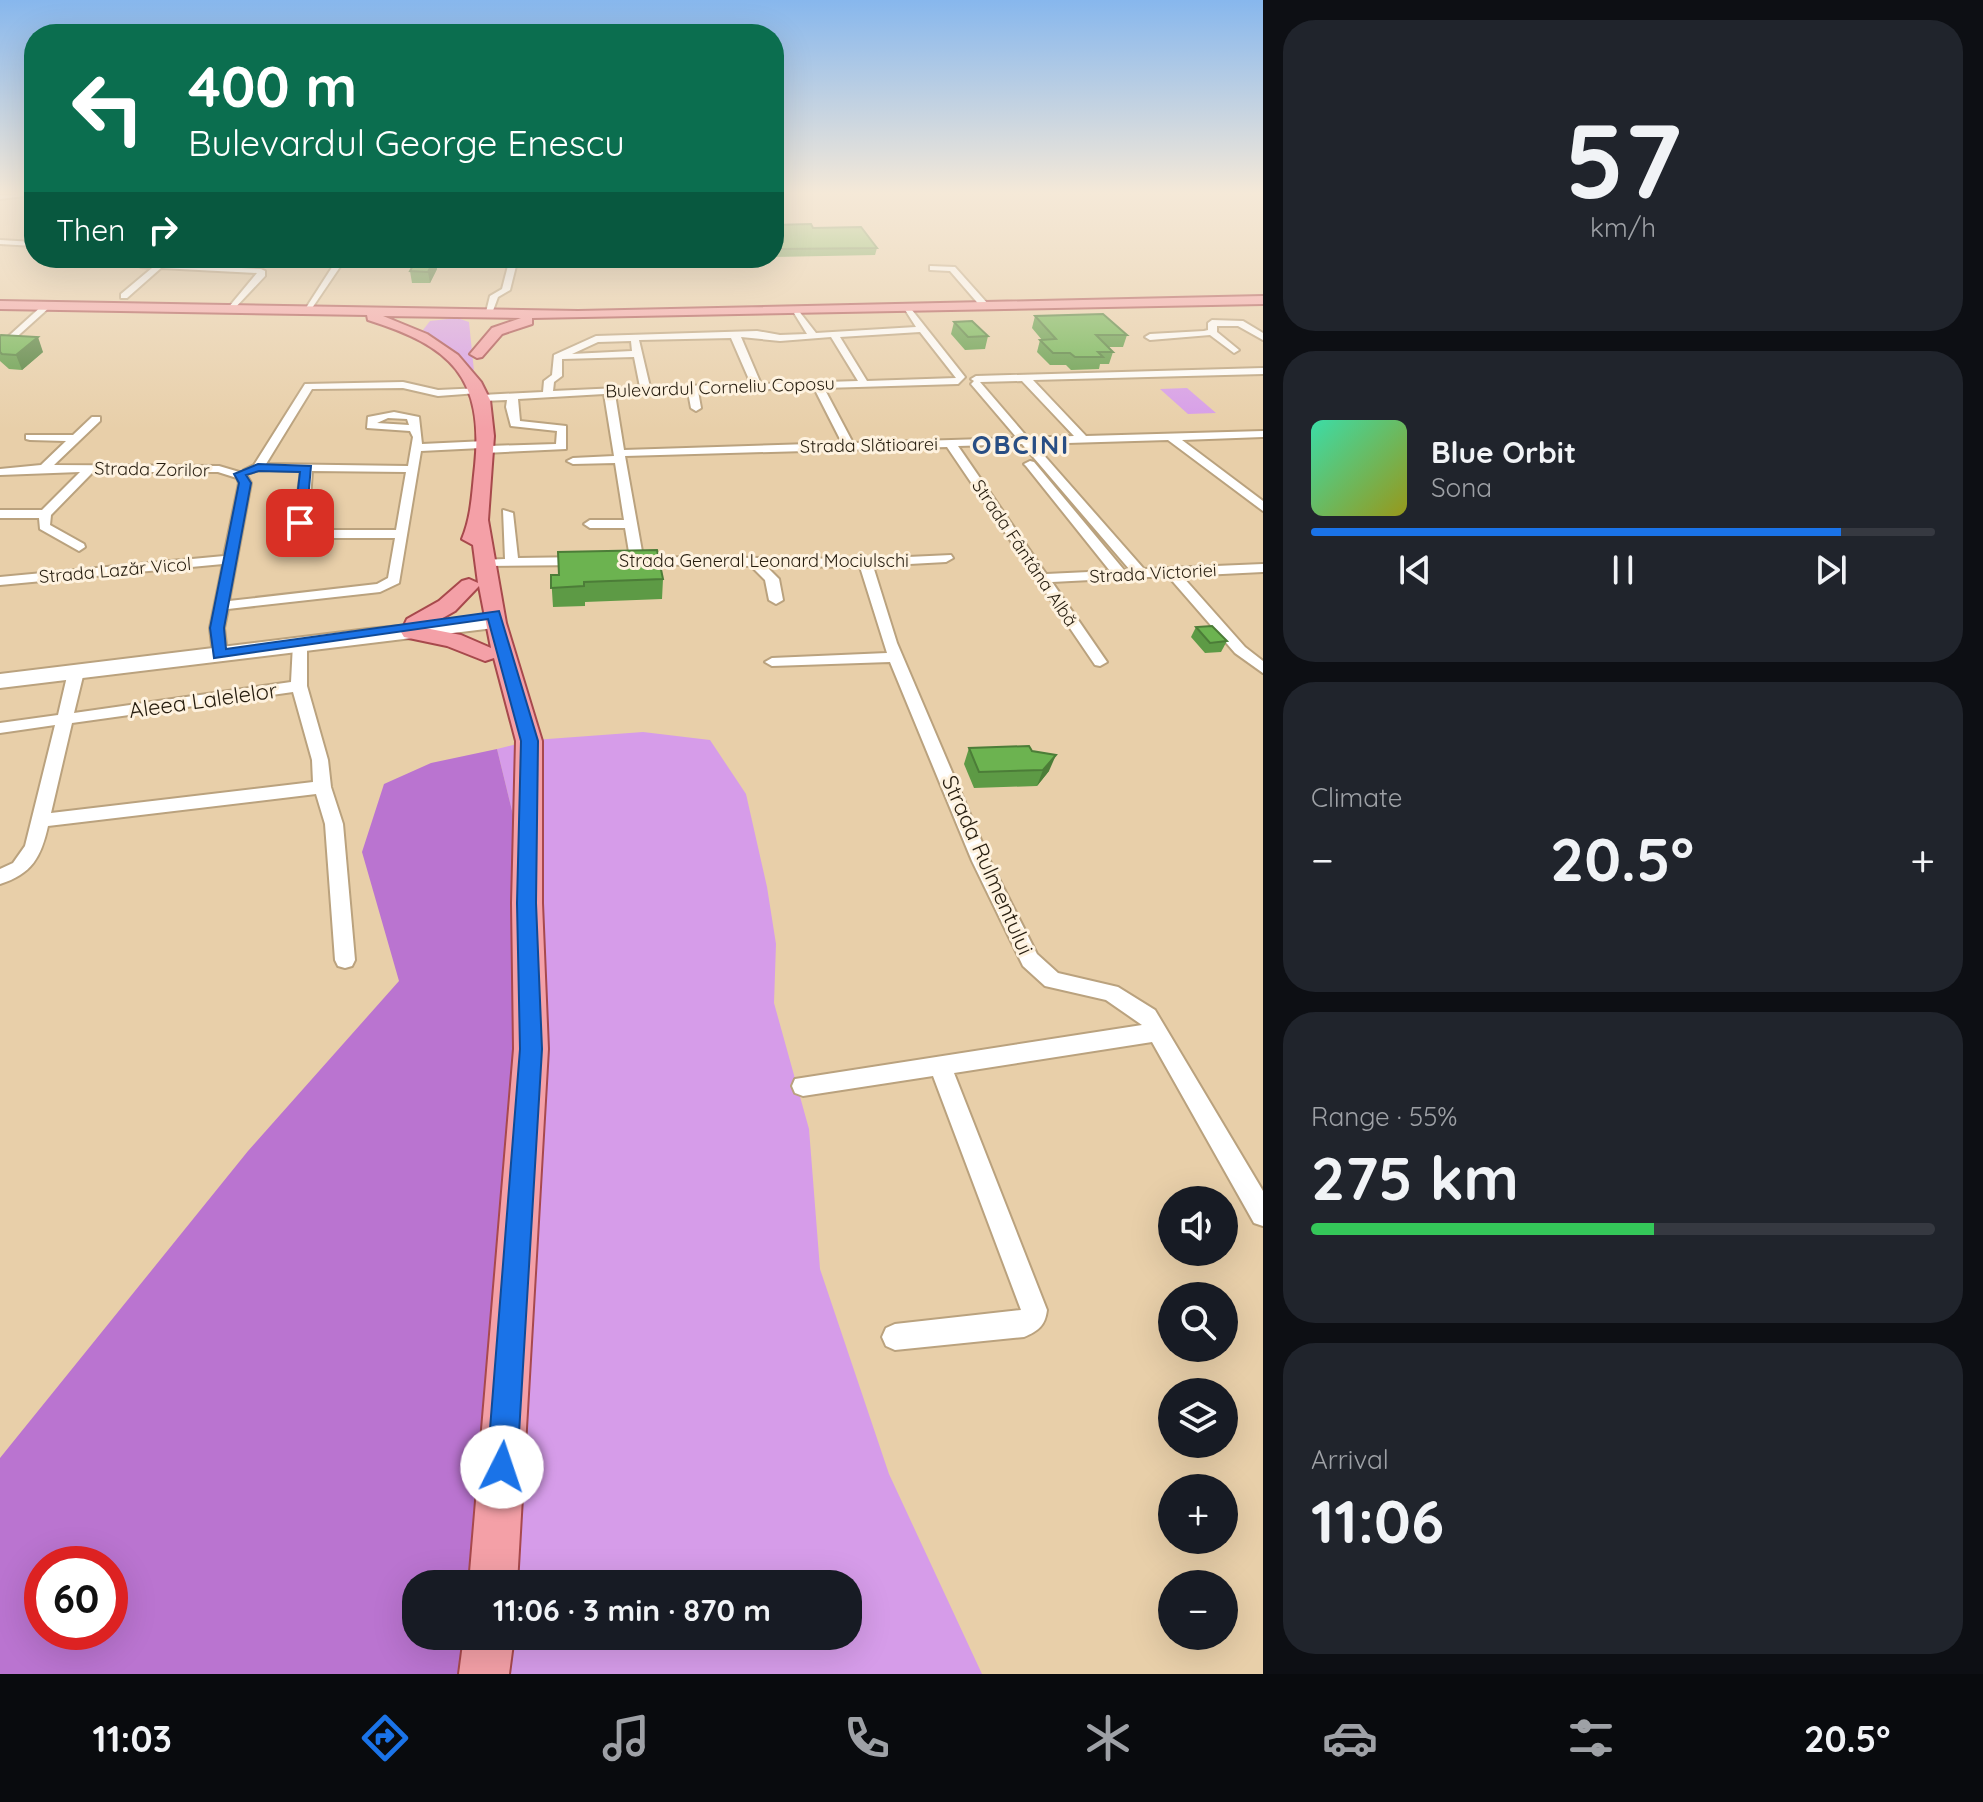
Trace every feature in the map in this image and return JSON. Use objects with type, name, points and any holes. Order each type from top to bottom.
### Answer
[{"type":"main road","points":[[603,315],[916,313],[985,306],[1263,302]]},
{"type":"main road","points":[[0,305],[603,315],[916,313],[1263,302]]},
{"type":"main road","points":[[325,309],[380,319],[425,341],[462,369],[480,394]]},
{"type":"main road","points":[[425,341],[420,327],[442,314]]},
{"type":"main road","points":[[469,314],[486,420],[479,522],[486,563],[485,654],[513,742],[527,773]]},
{"type":"main road","points":[[477,354],[488,336],[503,327],[565,315]]},
{"type":"main road","points":[[479,522],[471,544],[469,585],[485,619],[529,741],[531,1049],[494,1570]]},
{"type":"main road","points":[[414,628],[447,606],[469,585]]},
{"type":"main road","points":[[0,681],[485,619]]},
{"type":"main road","points":[[414,628],[485,654]]},
{"type":"main road","points":[[484,1674],[487,1650]]},
{"type":"street","points":[[124,296],[152,272]]},
{"type":"street","points":[[232,308],[261,276],[261,272]]},
{"type":"street","points":[[307,309],[332,272]]},
{"type":"street","points":[[488,314],[494,296],[506,290],[510,272]]},
{"type":"street","points":[[955,272],[985,306]]},
{"type":"street","points":[[0,349],[47,306]]},
{"type":"street","points":[[798,313],[813,336]]},
{"type":"street","points":[[557,357],[596,339],[813,336],[916,313],[969,380],[1012,443],[1119,573]]},
{"type":"street","points":[[1211,332],[1211,324],[1217,322],[1240,323],[1260,333]]},
{"type":"street","points":[[1150,337],[1211,332],[1234,350]]},
{"type":"street","points":[[833,333],[864,383]]},
{"type":"street","points":[[735,335],[757,386]]},
{"type":"street","points":[[634,337],[646,390]]},
{"type":"street","points":[[557,357],[637,354]]},
{"type":"street","points":[[548,393],[549,381],[557,376],[557,357]]},
{"type":"street","name":"Bulevardul Corneliu Coposu","points":[[258,467],[309,386],[403,385],[424,391],[513,396],[1263,371]]},
{"type":"street","points":[[1025,378],[1084,440]]},
{"type":"street","points":[[969,380],[1139,572]]},
{"type":"street","points":[[817,384],[849,445]]},
{"type":"street","points":[[692,388],[696,408]]},
{"type":"street","points":[[609,391],[637,561]]},
{"type":"street","points":[[416,448],[562,447],[562,428],[515,424],[511,407],[513,396]]},
{"type":"street","points":[[44,468],[96,419]]},
{"type":"street","points":[[221,606],[380,588],[394,580],[416,448],[417,431],[414,424]]},
{"type":"street","name":"Strada Slătioarei","points":[[573,461],[849,445],[1263,434]]},
{"type":"street","points":[[30,437],[74,438]]},
{"type":"street","points":[[1171,437],[1263,507]]},
{"type":"street","name":"Strada Fântâna Albă","points":[[950,443],[1100,662]]},
{"type":"street","points":[[240,474],[258,467],[411,469]]},
{"type":"street","name":"Strada Zorilor","points":[[0,472],[44,468],[219,469],[240,474],[245,483],[217,628],[204,644],[211,656]]},
{"type":"street","points":[[79,547],[44,526],[45,514],[90,468]]},
{"type":"street","points":[[307,468],[300,523],[303,529],[319,534],[402,534]]},
{"type":"street","points":[[507,513],[512,562]]},
{"type":"street","points":[[0,514],[45,514]]},
{"type":"street","points":[[590,524],[633,524]]},
{"type":"street","name":"Strada General Leonard Mociulschi","points":[[621,561],[865,563],[946,558]]},
{"type":"street","name":"Strada Lazăr Vicol","points":[[0,581],[230,559]]},
{"type":"street","name":"Strada General Leonard Mociulschi","points":[[486,563],[606,561]]},
{"type":"street","points":[[754,562],[772,579],[776,600]]},
{"type":"street","name":"Strada Rulmentului","points":[[865,563],[897,657],[981,861],[1030,960],[1052,980],[1111,993],[1148,1016],[1263,1214]]},
{"type":"street","name":"Strada Victoriei","points":[[1042,578],[1263,568]]},
{"type":"street","points":[[1171,571],[1240,650],[1263,668]]},
{"type":"street","name":"Aleea Lalelelor","points":[[0,728],[299,686],[300,644]]},
{"type":"street","points":[[772,662],[897,657]]},
{"type":"street","points":[[0,877],[20,868],[29,858],[43,820],[76,672]]},
{"type":"street","points":[[299,686],[320,760],[322,787],[334,824],[345,960]]},
{"type":"street","points":[[43,820],[322,787]]},
{"type":"street","points":[[803,1086],[1158,1032]]},
{"type":"street","points":[[895,1337],[1024,1324],[1033,1318],[1034,1310],[940,1065]]},
{"type":"shaded area","points":[[457,318],[469,322],[474,371],[423,330],[430,321]]},
{"type":"shaded area","points":[[1187,388],[1216,413],[1188,414],[1160,389]]},
{"type":"shaded area","points":[[643,732],[710,740],[746,794],[776,944],[774,1003],[809,1129],[820,1269],[889,1474],[982,1674],[462,1674],[465,1650],[862,1650],[862,1570],[473,1570],[524,860],[497,749],[534,740]]},
{"type":"shaded area","points":[[497,749],[524,860],[516,1134],[473,1570],[402,1570],[402,1650],[465,1650],[462,1674],[0,1674],[0,1458],[248,1151],[399,981],[362,852],[384,784],[431,763]]},
{"type":"building","points":[[1103,314],[1127,335],[1096,335],[1113,352],[1098,352],[1103,357],[1053,353],[1040,340],[1056,339],[1035,316]]},
{"type":"building","points":[[972,321],[988,336],[968,337],[954,322]]},
{"type":"building","points":[[0,336],[38,337],[16,355],[0,352]]},
{"type":"building","points":[[657,550],[663,579],[584,582],[584,586],[551,588],[551,575],[559,575],[558,552]]},
{"type":"building","points":[[1212,626],[1227,641],[1210,643],[1196,627]]},
{"type":"building","points":[[1029,746],[1032,751],[1056,755],[1043,770],[979,772],[969,748]]},
{"type":"district","name":"OBCINI","points":[[1021,444]]},
{"type":"route","points":[[300,523],[307,468],[258,467],[240,474],[245,483],[217,628],[220,654],[368,635],[390,627],[494,614],[529,741],[527,903],[531,1049],[502,1467]]}]
